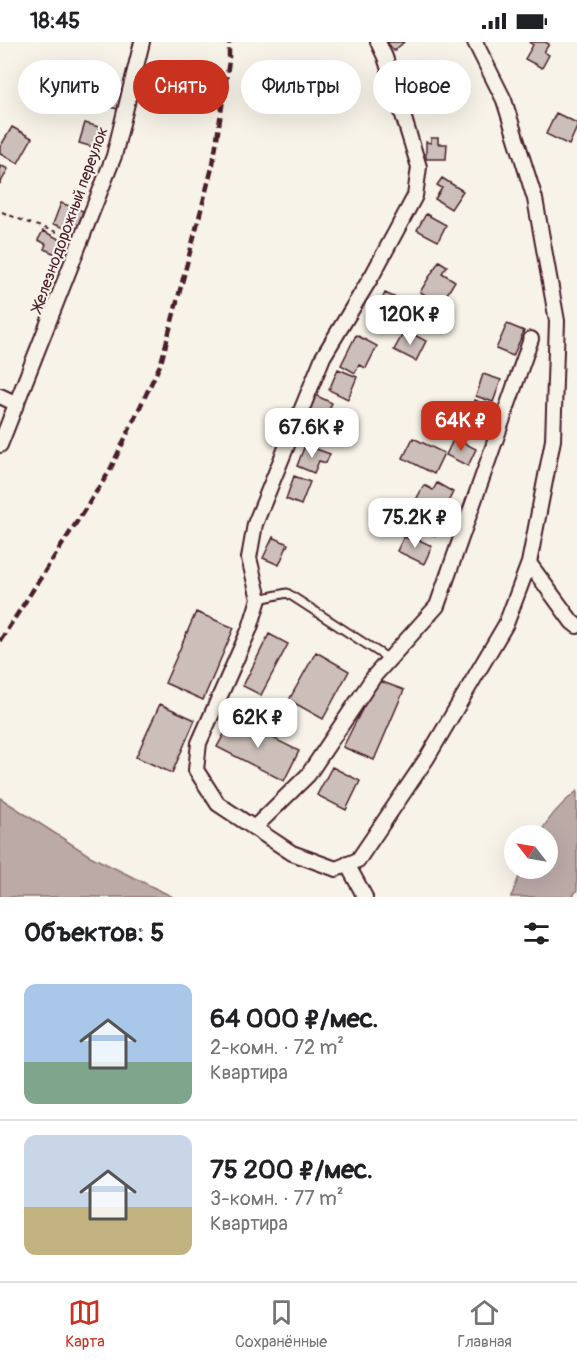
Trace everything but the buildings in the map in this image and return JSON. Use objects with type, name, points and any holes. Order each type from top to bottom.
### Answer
[{"type":"street","name":"Железнодорожный переулок","points":[[0,444],[114,156],[142,42]]},
{"type":"street","points":[[365,897],[342,867],[292,853],[218,804],[196,770],[198,743],[250,628],[259,599],[249,558],[255,524],[323,357],[374,274],[415,196],[419,167],[386,57],[378,42]]},
{"type":"street","points":[[342,867],[358,860],[427,758],[506,624],[529,563],[553,440],[557,321],[536,199],[504,100],[475,42]]},
{"type":"street","points":[[254,828],[308,775],[375,675],[437,606],[531,339]]},
{"type":"street","points":[[0,396],[17,404]]},
{"type":"street","points":[[529,563],[577,626]]},
{"type":"lane","points":[[259,599],[287,593],[389,659]]},
{"type":"path","points":[[2,212],[80,240]]},
{"type":"shaded area","points":[[577,791],[577,890],[572,897],[511,897],[518,879],[558,879],[558,825],[546,825]]},
{"type":"shaded area","points":[[0,798],[90,856],[173,897],[0,897]]},
{"type":"railway","points":[[0,641],[109,472],[161,363],[213,164],[229,61],[229,42]]}]
